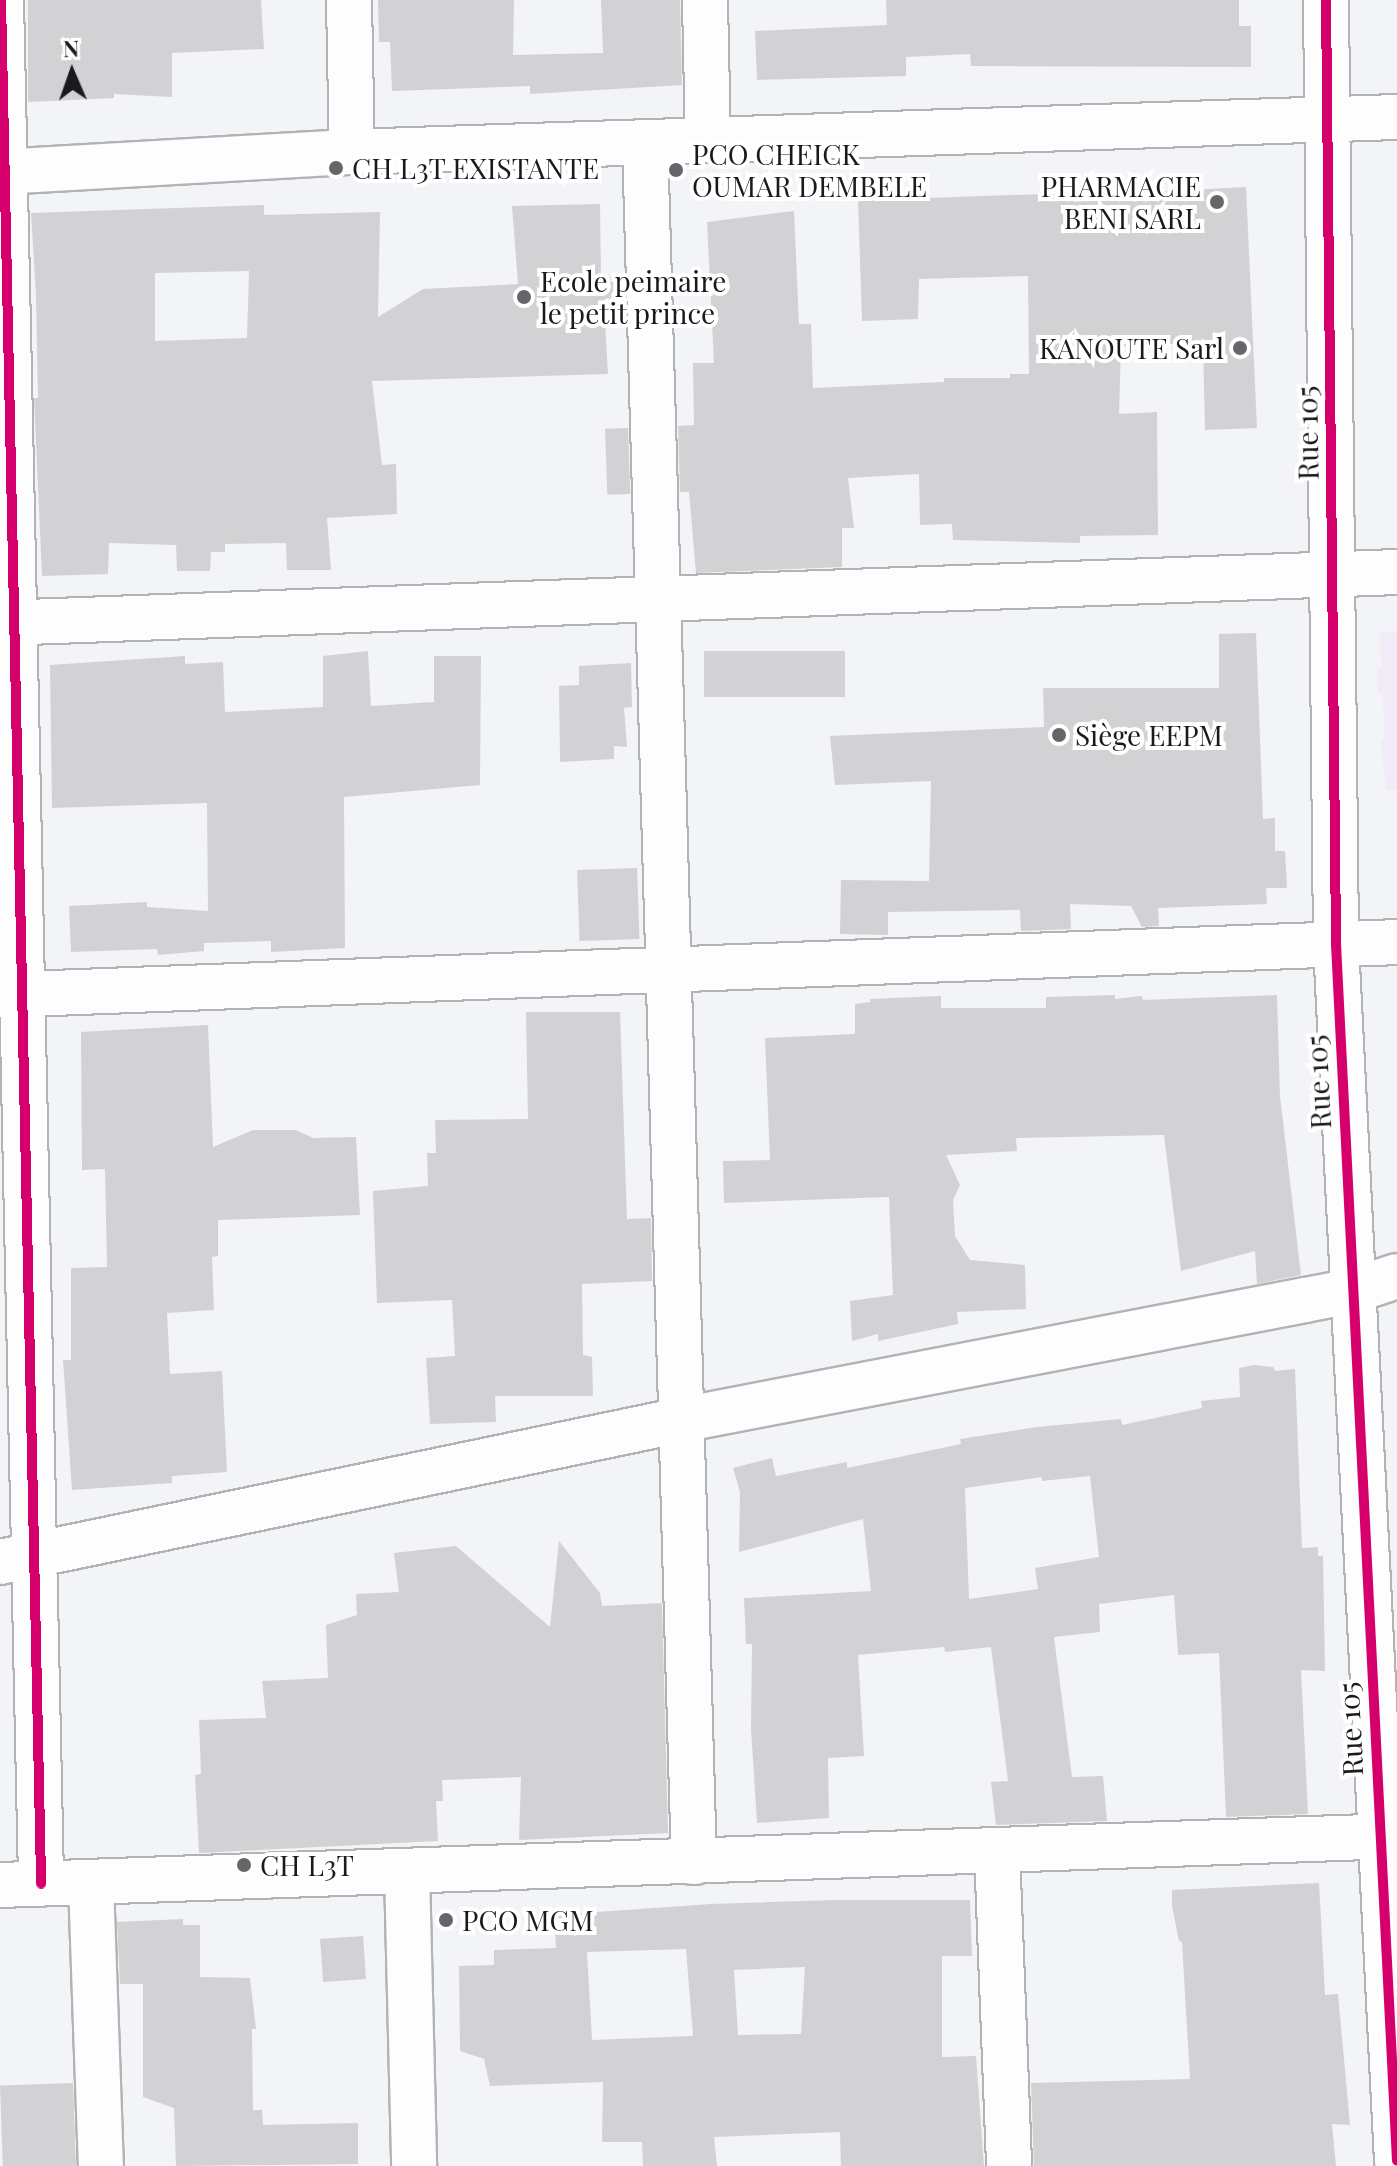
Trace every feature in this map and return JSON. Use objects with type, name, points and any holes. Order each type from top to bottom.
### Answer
[{"type":"street","points":[[1,0],[20,1885],[1388,1837]]},
{"type":"street","points":[[349,0],[352,152]]},
{"type":"street","points":[[705,0],[708,140]]},
{"type":"street","name":"Rue 105","points":[[1326,0],[1336,944],[1352,1291],[1388,1837],[1397,2160]]},
{"type":"street","points":[[3,172],[352,152],[1397,117]]},
{"type":"street","points":[[645,142],[694,1862]]},
{"type":"street","points":[[6,623],[1397,572]]},
{"type":"street","points":[[10,995],[1397,942]]},
{"type":"street","points":[[17,1559],[681,1420],[1352,1291],[1397,1276]]},
{"type":"street","points":[[997,1851],[1009,2166]]},
{"type":"street","points":[[407,1872],[414,2166]]},
{"type":"street","points":[[91,1883],[101,2166]]},
{"type":"shaded area","points":[[1397,632],[1397,790],[1386,791],[1381,740],[1384,739],[1383,694],[1378,693],[1377,668],[1381,667],[1380,633]]},
{"type":"building","points":[[28,0],[261,0],[264,49],[172,53],[172,97],[114,94],[114,98],[28,102]]},
{"type":"building","points":[[378,0],[514,0],[513,55],[603,53],[601,0],[680,0],[682,85],[530,94],[530,86],[392,91],[390,42],[379,42]]},
{"type":"building","points":[[886,0],[1239,0],[1239,26],[1251,26],[1251,67],[971,66],[970,54],[906,57],[906,76],[757,80],[755,31],[887,25]]},
{"type":"building","points":[[1135,187],[1135,193],[1246,187],[1257,428],[1205,430],[1203,342],[1121,347],[1119,414],[1157,412],[1158,535],[1080,536],[1080,543],[953,540],[952,524],[920,525],[919,474],[848,478],[854,528],[842,528],[842,567],[696,573],[689,492],[680,492],[678,426],[694,425],[693,363],[714,363],[707,222],[794,211],[799,324],[811,324],[813,388],[944,382],[944,378],[1010,378],[1010,374],[1029,374],[1028,276],[919,279],[918,319],[862,321],[858,199],[929,192],[929,198],[1097,192]]},
{"type":"building","points":[[600,204],[601,278],[617,277],[621,322],[605,322],[608,374],[372,381],[382,465],[396,464],[397,514],[327,518],[331,570],[287,570],[286,543],[225,544],[225,552],[211,552],[210,571],[177,571],[176,545],[109,543],[108,574],[42,576],[34,398],[38,398],[31,213],[264,205],[264,215],[380,212],[378,317],[423,289],[518,284],[512,206]],"holes":[[[249,271],[247,338],[155,341],[155,273]]]},
{"type":"building","points":[[628,428],[630,494],[607,495],[605,429]]},
{"type":"building","points":[[1256,633],[1263,819],[1275,818],[1275,851],[1285,851],[1287,888],[1266,888],[1267,904],[1158,908],[1159,926],[1142,927],[1131,906],[1070,904],[1071,929],[1021,931],[1020,910],[888,912],[888,935],[840,934],[841,880],[929,881],[931,781],[835,785],[830,736],[1044,727],[1043,688],[1219,688],[1219,634]]},
{"type":"building","points":[[368,651],[371,706],[434,702],[434,656],[481,656],[480,785],[344,797],[345,948],[271,952],[271,941],[204,943],[204,951],[158,955],[157,949],[71,952],[69,906],[147,902],[147,907],[208,911],[207,803],[52,808],[50,665],[185,656],[185,664],[223,662],[225,712],[323,707],[323,656]]},
{"type":"building","points":[[704,651],[845,651],[845,697],[704,697]]},
{"type":"building","points":[[631,663],[632,707],[624,708],[627,747],[614,746],[614,759],[560,762],[559,686],[579,685],[579,666]]},
{"type":"building","points":[[637,868],[639,939],[580,941],[577,870]]},
{"type":"building","points":[[1115,995],[1115,999],[1142,996],[1143,1000],[1277,995],[1280,1096],[1301,1275],[1257,1284],[1255,1251],[1181,1271],[1164,1135],[1016,1138],[1017,1151],[946,1155],[960,1185],[953,1200],[955,1236],[970,1260],[1025,1265],[1026,1309],[957,1312],[958,1324],[878,1341],[878,1334],[852,1341],[850,1301],[893,1295],[889,1197],[724,1203],[723,1161],[770,1160],[765,1038],[855,1034],[855,1004],[870,1002],[870,999],[941,996],[941,1008],[1046,1008],[1046,997]]},
{"type":"building","points":[[526,1012],[620,1012],[627,1219],[651,1218],[652,1281],[582,1284],[583,1355],[592,1357],[593,1396],[495,1396],[496,1422],[430,1424],[426,1358],[455,1356],[452,1300],[377,1303],[373,1191],[428,1186],[427,1153],[436,1153],[435,1120],[528,1119]]},
{"type":"building","points":[[208,1025],[213,1147],[253,1130],[296,1130],[313,1138],[356,1137],[360,1215],[218,1220],[218,1256],[212,1257],[214,1310],[167,1313],[170,1374],[222,1371],[227,1472],[172,1476],[172,1483],[72,1490],[63,1360],[71,1360],[71,1268],[107,1267],[105,1169],[82,1170],[81,1032]]},
{"type":"building","points":[[1254,1365],[1273,1367],[1275,1371],[1295,1369],[1302,1548],[1318,1547],[1318,1556],[1323,1556],[1325,1671],[1301,1670],[1308,1814],[1226,1817],[1219,1653],[1178,1655],[1174,1595],[1099,1604],[1100,1632],[1054,1637],[1072,1777],[1103,1776],[1107,1821],[996,1825],[991,1782],[1008,1781],[991,1647],[945,1652],[944,1647],[858,1655],[864,1756],[828,1758],[829,1818],[757,1823],[751,1729],[752,1644],[746,1644],[744,1598],[871,1591],[863,1519],[739,1552],[740,1492],[733,1468],[772,1458],[776,1476],[847,1462],[847,1468],[961,1444],[960,1439],[1037,1427],[1121,1419],[1122,1425],[1202,1408],[1201,1401],[1240,1397],[1239,1368]],"holes":[[[1090,1476],[1099,1557],[1035,1568],[1038,1589],[969,1599],[965,1488],[1042,1477],[1042,1481]]]},
{"type":"building","points":[[559,1541],[600,1593],[602,1606],[662,1603],[668,1833],[519,1840],[521,1777],[442,1780],[443,1801],[436,1801],[438,1841],[199,1853],[195,1775],[201,1774],[199,1720],[266,1718],[262,1681],[328,1678],[326,1625],[357,1615],[356,1594],[399,1592],[394,1553],[456,1546],[550,1627]]},
{"type":"building","points":[[1319,1883],[1325,1995],[1338,1994],[1350,2125],[1332,2124],[1336,2166],[1034,2166],[1031,2083],[1190,2079],[1182,1942],[1179,1941],[1172,1906],[1172,1890]]},
{"type":"building","points":[[970,1900],[972,1956],[942,1956],[942,2057],[976,2056],[984,2166],[841,2166],[840,2132],[714,2137],[717,2166],[643,2166],[642,2142],[602,2142],[603,2082],[490,2086],[484,2059],[460,2051],[459,1966],[494,1965],[494,1950],[556,1948],[554,1915],[711,1904]],"holes":[[[686,1949],[693,2036],[592,2040],[587,1952]],[[805,1967],[801,2034],[738,2035],[734,1970]]]},
{"type":"building","points":[[183,1919],[183,1925],[200,1925],[200,1977],[250,1978],[256,2029],[252,2029],[253,2110],[262,2110],[263,2125],[358,2123],[358,2164],[176,2166],[174,2108],[143,2097],[143,1984],[120,1984],[117,1922]]},
{"type":"building","points":[[363,1936],[366,1979],[323,1982],[320,1939]]},
{"type":"building","points":[[73,2083],[76,2166],[3,2166],[0,2086]]},
{"type":"cycle path","points":[[1,0],[41,1884]]},
{"type":"cycle path","points":[[1326,0],[1336,944],[1397,2160]]},
{"type":"place","name":"CH L3T EXISTANTE","points":[[336,168]]},
{"type":"place","name":"PCO CHEICK OUMAR DEMBELE","points":[[676,170]]},
{"type":"place","name":"PHARMACIE BENI SARL","points":[[1217,202]]},
{"type":"place","name":"Ecole peimaire le petit prince","points":[[524,297]]},
{"type":"place","name":"KANOUTE Sarl","points":[[1240,348]]},
{"type":"place","name":"Siège EEPM","points":[[1059,735]]},
{"type":"place","name":"CH L3T","points":[[244,1865]]},
{"type":"place","name":"PCO MGM","points":[[446,1920]]}]
